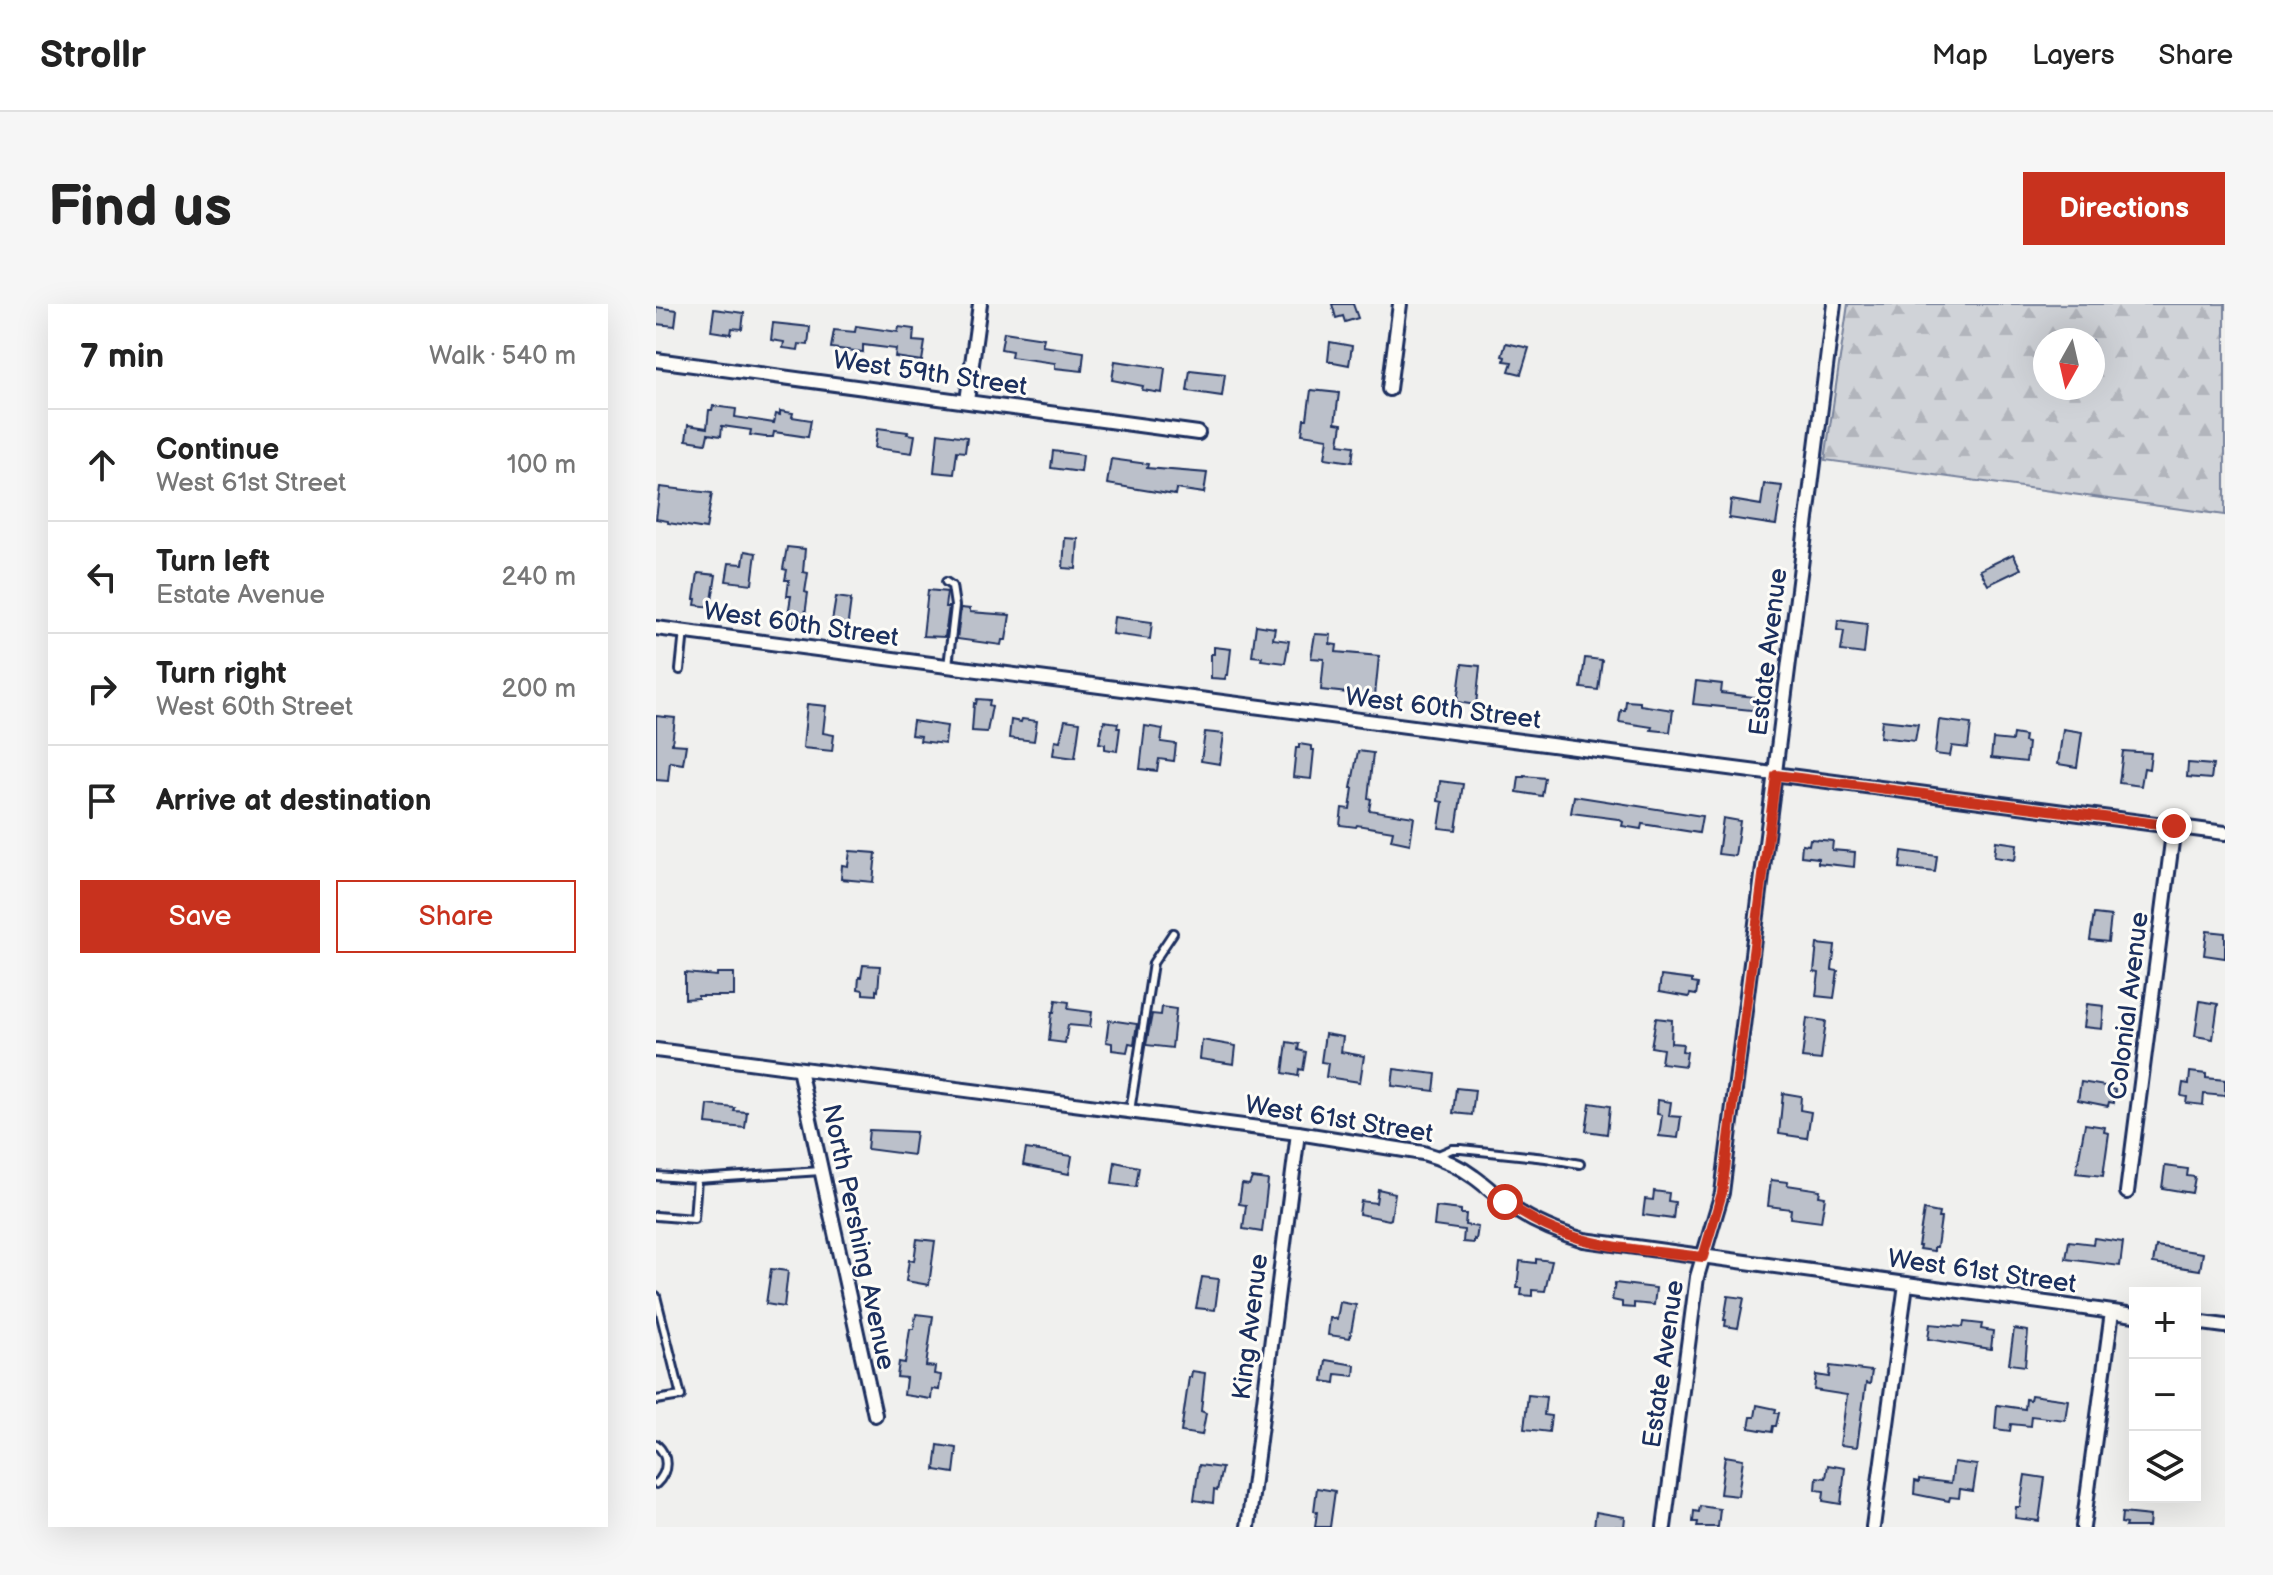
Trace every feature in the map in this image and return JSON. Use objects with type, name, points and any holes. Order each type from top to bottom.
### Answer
[{"type":"street","points":[[967,401],[980,304]]},
{"type":"street","points":[[1389,389],[1400,304]]},
{"type":"street","name":"Estate Avenue","points":[[1664,1527],[1696,1285],[1722,1193],[1834,304]]},
{"type":"street","name":"West 59th Street","points":[[656,360],[1198,433]]},
{"type":"street","name":"West 60th Street","points":[[656,628],[2225,833]]},
{"type":"street","name":"Colonial Avenue","points":[[2127,1192],[2174,826]]},
{"type":"street","name":"West 61st Street","points":[[656,1050],[1298,1133],[1436,1156],[1476,1178],[1519,1212],[1559,1232],[1602,1244],[2129,1314]]},
{"type":"street","name":"North Pershing Avenue","points":[[799,1069],[875,1415]]},
{"type":"street","name":"King Avenue","points":[[1248,1527],[1298,1133]]},
{"type":"street","points":[[1873,1527],[1906,1284]]},
{"type":"street","points":[[2083,1527],[2112,1312]]},
{"type":"street","points":[[2201,1323],[2225,1326]]},
{"type":"lane","points":[[946,582],[952,586],[955,606],[948,666]]},
{"type":"lane","points":[[680,670],[684,631]]},
{"type":"lane","points":[[1130,1111],[1153,963],[1173,933]]},
{"type":"lane","points":[[1436,1156],[1452,1149],[1461,1149],[1580,1164]]},
{"type":"lane","points":[[656,1176],[697,1179],[822,1171]]},
{"type":"lane","points":[[656,1216],[694,1219],[697,1179]]},
{"type":"lane","points":[[656,1296],[681,1396],[656,1400]]},
{"type":"lane","points":[[656,1444],[666,1463],[665,1473],[656,1484]]},
{"type":"green space","points":[[1848,304],[2225,304],[2225,515],[1825,460]]},
{"type":"building","points":[[1332,304],[1353,304],[1358,318],[1345,322],[1343,316],[1336,318]]},
{"type":"building","points":[[656,307],[677,310],[675,326],[656,324]]},
{"type":"building","points":[[714,309],[744,313],[742,329],[732,328],[731,334],[711,331]]},
{"type":"building","points":[[773,323],[810,327],[808,345],[799,344],[798,350],[783,348],[784,342],[771,340]]},
{"type":"building","points":[[856,326],[898,332],[899,327],[914,329],[913,341],[925,342],[922,361],[895,357],[896,349],[863,345],[863,352],[831,348],[834,330],[855,332]]},
{"type":"building","points":[[1004,332],[1044,338],[1042,346],[1084,352],[1082,371],[1055,368],[1055,363],[1011,357],[1012,351],[1001,349]]},
{"type":"building","points":[[1330,342],[1352,346],[1349,365],[1328,361]]},
{"type":"building","points":[[1506,343],[1529,348],[1521,374],[1509,371],[1512,362],[1504,361],[1505,357],[1502,356]]},
{"type":"building","points":[[1115,361],[1165,368],[1162,393],[1112,380]]},
{"type":"building","points":[[1190,370],[1225,374],[1222,396],[1187,391]]},
{"type":"building","points":[[1311,390],[1339,393],[1335,423],[1342,424],[1339,444],[1354,446],[1352,462],[1325,458],[1328,438],[1302,434]]},
{"type":"building","points":[[713,406],[736,409],[735,417],[774,423],[780,411],[793,413],[792,417],[811,420],[808,437],[774,432],[773,437],[765,437],[750,435],[751,430],[722,426],[721,436],[708,434],[706,443],[686,440],[688,425],[707,428],[709,410]]},
{"type":"building","points":[[878,428],[915,435],[912,453],[875,448]]},
{"type":"building","points":[[938,433],[967,437],[965,452],[957,451],[954,474],[934,472]]},
{"type":"building","points":[[1053,451],[1083,455],[1081,472],[1051,468]]},
{"type":"building","points":[[1111,459],[1148,464],[1147,468],[1207,473],[1204,493],[1176,489],[1175,495],[1107,484]]},
{"type":"building","points":[[1764,484],[1782,486],[1776,525],[1729,518],[1731,500],[1761,505]]},
{"type":"building","points":[[660,487],[712,493],[706,529],[656,519]]},
{"type":"building","points":[[1065,538],[1078,539],[1076,569],[1063,568]]},
{"type":"building","points":[[787,547],[805,549],[803,572],[808,573],[805,592],[808,593],[804,623],[787,621],[791,596],[787,596],[789,580],[785,580],[787,570],[783,569]]},
{"type":"building","points":[[745,551],[756,553],[752,584],[726,581],[729,563],[743,564]]},
{"type":"building","points":[[2013,554],[2021,569],[1988,585],[1980,570]]},
{"type":"building","points":[[698,573],[716,575],[711,607],[695,605]]},
{"type":"building","points":[[928,590],[947,592],[945,607],[949,607],[945,637],[923,636]]},
{"type":"building","points":[[836,597],[851,599],[847,630],[831,628]]},
{"type":"building","points":[[961,608],[970,609],[970,612],[1010,615],[1006,640],[1002,640],[1001,645],[957,639]]},
{"type":"building","points":[[1114,617],[1152,622],[1150,639],[1112,634]]},
{"type":"building","points":[[1838,620],[1867,624],[1864,654],[1841,651],[1844,631],[1837,630]]},
{"type":"building","points":[[1256,625],[1275,628],[1273,639],[1289,641],[1285,663],[1252,656]]},
{"type":"building","points":[[1315,634],[1331,635],[1330,644],[1337,645],[1336,652],[1379,656],[1375,696],[1321,690],[1324,659],[1311,658]]},
{"type":"building","points":[[1214,647],[1231,649],[1225,679],[1211,678]]},
{"type":"building","points":[[1585,658],[1602,660],[1598,690],[1581,688]]},
{"type":"building","points":[[1462,664],[1480,666],[1476,705],[1457,702]]},
{"type":"building","points":[[1696,681],[1722,684],[1721,693],[1763,698],[1761,711],[1693,704]]},
{"type":"building","points":[[977,699],[990,700],[989,705],[992,706],[987,732],[972,731]]},
{"type":"building","points":[[1626,701],[1673,710],[1670,732],[1619,722]]},
{"type":"building","points":[[807,704],[826,706],[823,733],[834,735],[832,751],[803,748]]},
{"type":"building","points":[[656,716],[675,718],[672,744],[686,745],[683,764],[670,762],[668,781],[656,780]]},
{"type":"building","points":[[1022,719],[1037,721],[1034,741],[1009,738],[1011,720],[1021,722]]},
{"type":"building","points":[[1065,720],[1080,722],[1075,758],[1053,755],[1055,740],[1060,741]]},
{"type":"building","points":[[1882,720],[1918,724],[1915,741],[1880,737]]},
{"type":"building","points":[[1939,720],[1971,724],[1968,748],[1952,746],[1950,756],[1935,754]]},
{"type":"building","points":[[913,721],[947,726],[945,744],[920,741],[921,736],[911,735]]},
{"type":"building","points":[[1104,721],[1118,723],[1117,751],[1105,749],[1105,744],[1099,743]]},
{"type":"building","points":[[1145,726],[1163,729],[1161,742],[1176,744],[1174,761],[1159,759],[1157,771],[1140,769]]},
{"type":"building","points":[[2063,729],[2082,732],[2077,767],[2058,764]]},
{"type":"building","points":[[1205,732],[1224,734],[1220,764],[1201,761]]},
{"type":"building","points":[[2013,734],[2025,736],[2024,742],[2028,743],[2026,762],[1991,758],[1993,739],[2012,741]]},
{"type":"building","points":[[1299,744],[1312,746],[1314,750],[1311,779],[1293,777]]},
{"type":"building","points":[[1358,751],[1373,753],[1369,810],[1414,817],[1410,844],[1391,840],[1393,831],[1340,825],[1342,808],[1350,809]]},
{"type":"building","points":[[2123,751],[2151,753],[2149,769],[2144,768],[2141,786],[2119,783]]},
{"type":"building","points":[[2188,763],[2213,765],[2211,779],[2187,777]]},
{"type":"building","points":[[1519,777],[1545,778],[1542,796],[1517,792]]},
{"type":"building","points":[[1440,781],[1463,784],[1456,830],[1439,828],[1443,802],[1438,801]]},
{"type":"building","points":[[1574,796],[1702,816],[1699,833],[1642,824],[1641,829],[1622,826],[1623,822],[1618,819],[1571,813]]},
{"type":"building","points":[[1723,818],[1740,821],[1735,856],[1718,854]]},
{"type":"building","points":[[1810,839],[1833,841],[1832,850],[1855,852],[1854,867],[1818,863],[1818,858],[1801,856],[1802,844],[1809,845]]},
{"type":"building","points":[[1996,841],[2017,844],[2015,860],[1994,857]]},
{"type":"building","points":[[850,851],[876,853],[873,882],[841,879],[842,865],[848,866]]},
{"type":"building","points":[[1902,851],[1937,856],[1935,872],[1900,868]]},
{"type":"building","points":[[2094,914],[2111,916],[2108,942],[2090,940]]},
{"type":"building","points":[[2207,931],[2225,933],[2225,958],[2204,955]]},
{"type":"building","points":[[1817,944],[1835,946],[1832,970],[1838,971],[1834,998],[1816,996],[1819,973],[1814,972]]},
{"type":"building","points":[[863,965],[880,966],[876,995],[863,994],[863,990],[858,989]]},
{"type":"building","points":[[685,973],[717,976],[717,973],[734,973],[734,996],[685,999]]},
{"type":"building","points":[[1661,976],[1692,980],[1692,983],[1698,984],[1696,995],[1690,994],[1689,997],[1659,992]]},
{"type":"building","points":[[1056,1000],[1069,1002],[1068,1009],[1092,1012],[1090,1027],[1068,1025],[1065,1043],[1049,1041]]},
{"type":"building","points":[[2200,1001],[2218,1004],[2213,1039],[2195,1036]]},
{"type":"building","points":[[2087,1004],[2104,1006],[2102,1029],[2084,1027]]},
{"type":"building","points":[[1162,1007],[1176,1009],[1172,1048],[1146,1045],[1152,1014],[1161,1015]]},
{"type":"building","points":[[1656,1018],[1672,1020],[1671,1043],[1683,1044],[1682,1051],[1687,1052],[1685,1066],[1661,1063],[1663,1049],[1651,1047]]},
{"type":"building","points":[[1807,1018],[1826,1021],[1821,1060],[1802,1058]]},
{"type":"building","points":[[1109,1020],[1137,1024],[1134,1044],[1129,1043],[1127,1052],[1112,1050],[1112,1043],[1106,1042]]},
{"type":"building","points":[[1325,1034],[1343,1037],[1341,1052],[1364,1056],[1360,1082],[1326,1077],[1328,1063],[1321,1062]]},
{"type":"building","points":[[1202,1040],[1236,1046],[1234,1064],[1200,1059]]},
{"type":"building","points":[[1287,1042],[1299,1044],[1298,1050],[1306,1052],[1303,1070],[1299,1069],[1298,1076],[1283,1073]]},
{"type":"building","points":[[1394,1069],[1436,1074],[1434,1091],[1392,1086]]},
{"type":"building","points":[[2190,1072],[2225,1080],[2225,1096],[2204,1094],[2203,1105],[2186,1103],[2187,1097],[2181,1096],[2183,1083],[2189,1084]]},
{"type":"building","points":[[2081,1082],[2111,1087],[2115,1090],[2114,1103],[2109,1102],[2108,1106],[2078,1100]]},
{"type":"building","points":[[1456,1088],[1475,1090],[1472,1115],[1453,1113]]},
{"type":"building","points":[[1783,1093],[1801,1096],[1800,1110],[1811,1112],[1807,1138],[1779,1134]]},
{"type":"building","points":[[1658,1100],[1671,1102],[1669,1116],[1681,1117],[1678,1138],[1659,1136],[1662,1115],[1657,1114]]},
{"type":"building","points":[[1590,1103],[1610,1106],[1607,1134],[1586,1131]]},
{"type":"building","points":[[708,1105],[747,1112],[745,1128],[706,1124]]},
{"type":"building","points":[[2085,1124],[2105,1127],[2104,1132],[2109,1133],[2103,1176],[2076,1173]]},
{"type":"building","points":[[869,1130],[916,1132],[913,1155],[867,1149]]},
{"type":"building","points":[[1026,1149],[1072,1156],[1069,1174],[1023,1165]]},
{"type":"building","points":[[1115,1162],[1139,1167],[1136,1187],[1112,1184]]},
{"type":"building","points":[[2165,1166],[2188,1169],[2187,1176],[2195,1177],[2192,1193],[2162,1188]]},
{"type":"building","points":[[1252,1178],[1268,1180],[1262,1232],[1243,1229],[1246,1205],[1239,1204],[1242,1184],[1249,1185]]},
{"type":"building","points":[[1771,1180],[1820,1190],[1819,1196],[1825,1197],[1821,1222],[1790,1218],[1791,1209],[1768,1206]]},
{"type":"building","points":[[1378,1189],[1395,1193],[1389,1220],[1359,1214],[1361,1201],[1376,1203]]},
{"type":"building","points":[[1654,1191],[1669,1193],[1668,1201],[1675,1202],[1673,1219],[1643,1215],[1645,1199],[1653,1200]]},
{"type":"building","points":[[1436,1207],[1461,1210],[1461,1214],[1466,1214],[1465,1225],[1478,1227],[1474,1243],[1463,1242],[1464,1230],[1434,1226]]},
{"type":"building","points":[[1924,1210],[1939,1213],[1938,1218],[1941,1218],[1934,1251],[1919,1249],[1918,1246]]},
{"type":"building","points":[[2094,1238],[2123,1242],[2120,1266],[2066,1259],[2069,1241],[2093,1244]]},
{"type":"building","points":[[917,1239],[935,1241],[929,1285],[906,1281],[909,1260],[914,1261]]},
{"type":"building","points":[[2156,1246],[2203,1253],[2200,1270],[2153,1263]]},
{"type":"building","points":[[1536,1259],[1552,1261],[1545,1291],[1532,1290],[1532,1296],[1521,1295],[1522,1288],[1517,1288],[1520,1261],[1536,1263]]},
{"type":"building","points":[[771,1269],[788,1271],[784,1307],[766,1304]]},
{"type":"building","points":[[1202,1277],[1219,1279],[1215,1310],[1196,1308]]},
{"type":"building","points":[[1615,1283],[1656,1288],[1654,1305],[1634,1303],[1634,1308],[1622,1307],[1622,1302],[1612,1300]]},
{"type":"building","points":[[1728,1296],[1744,1298],[1738,1328],[1725,1326]]},
{"type":"building","points":[[1340,1302],[1356,1305],[1350,1338],[1328,1335],[1330,1318],[1337,1319]]},
{"type":"building","points":[[916,1314],[933,1316],[926,1366],[935,1367],[934,1374],[941,1375],[939,1390],[932,1389],[931,1399],[904,1395],[906,1378],[897,1377],[899,1362],[905,1363],[910,1329],[914,1329]]},
{"type":"building","points":[[1964,1322],[1982,1324],[1981,1329],[1993,1331],[1991,1349],[1928,1339],[1930,1324],[1963,1327]]},
{"type":"building","points":[[2014,1329],[2028,1331],[2025,1366],[2009,1364]]},
{"type":"building","points":[[1326,1360],[1355,1365],[1354,1376],[1336,1374],[1335,1383],[1323,1381]]},
{"type":"building","points":[[1830,1366],[1872,1371],[1870,1384],[1866,1383],[1857,1447],[1840,1445],[1847,1395],[1814,1390],[1816,1375],[1829,1377]]},
{"type":"building","points":[[1192,1371],[1205,1373],[1201,1411],[1206,1413],[1202,1435],[1181,1432]]},
{"type":"building","points":[[1528,1395],[1546,1397],[1544,1415],[1551,1416],[1549,1432],[1524,1429]]},
{"type":"building","points":[[2031,1395],[2068,1400],[2065,1420],[2031,1416],[2030,1426],[2011,1424],[2010,1431],[1995,1429],[1997,1405],[2025,1409],[2026,1399],[2030,1400]]},
{"type":"building","points":[[1757,1405],[1776,1409],[1775,1413],[1779,1413],[1772,1432],[1749,1428]]},
{"type":"building","points":[[938,1445],[957,1448],[954,1473],[935,1470]]},
{"type":"building","points":[[1725,1456],[1743,1459],[1738,1496],[1720,1494]]},
{"type":"building","points":[[1954,1462],[1977,1465],[1973,1491],[1960,1489],[1959,1498],[1950,1497],[1949,1501],[1914,1494],[1915,1481],[1919,1482],[1919,1479],[1951,1483]]},
{"type":"building","points":[[1199,1465],[1222,1468],[1213,1503],[1194,1500]]},
{"type":"building","points":[[1828,1465],[1845,1468],[1841,1504],[1823,1501],[1824,1491],[1816,1490],[1817,1477],[1826,1478]]},
{"type":"building","points":[[2025,1475],[2045,1478],[2039,1521],[2015,1518]]},
{"type":"building","points":[[1317,1488],[1335,1491],[1330,1527],[1315,1527]]},
{"type":"building","points":[[1700,1506],[1720,1509],[1718,1527],[1697,1527],[1698,1522],[1693,1522],[1694,1511],[1699,1512]]},
{"type":"building","points":[[1596,1512],[1625,1517],[1624,1527],[1594,1526]]},
{"type":"building","points":[[2122,1513],[2150,1516],[2149,1527],[2125,1527],[2126,1524],[2121,1523]]},
{"type":"route","points":[[1505,1202],[1530,1218],[1575,1237],[1602,1244],[1703,1257],[1722,1193],[1776,775],[2174,826]]}]
